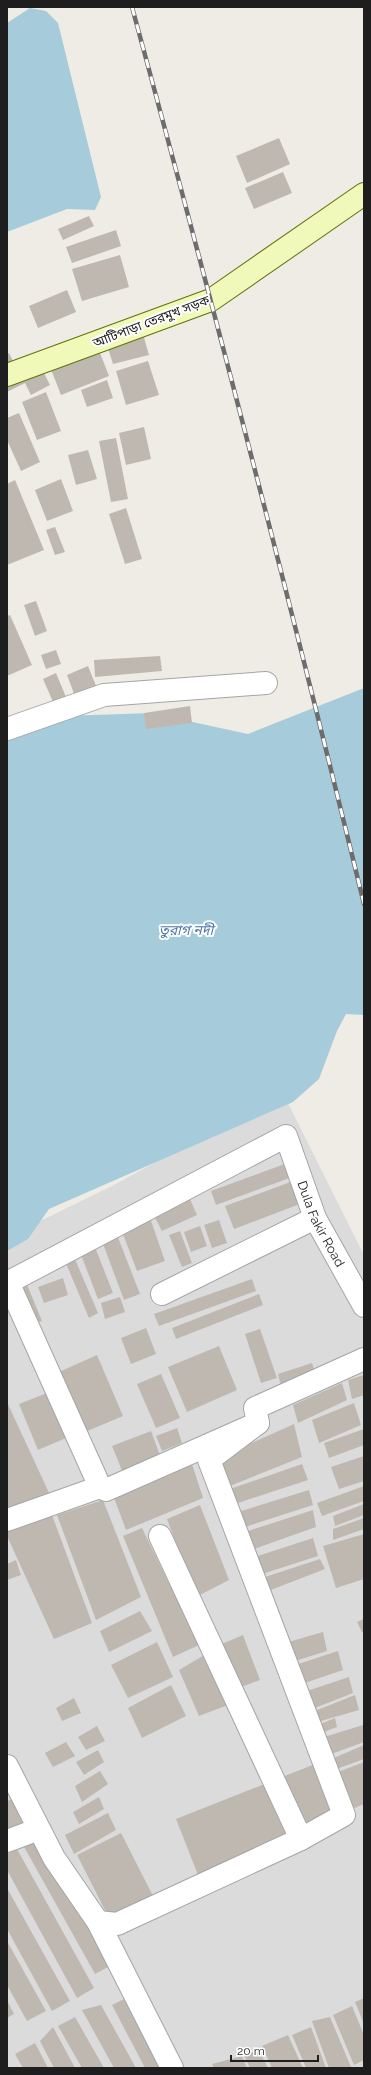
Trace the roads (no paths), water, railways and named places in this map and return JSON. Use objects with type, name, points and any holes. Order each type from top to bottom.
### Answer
[{"type":"main road","name":"আটিপাড়া তেরমুখ সড়ক","points":[[7,375],[211,300],[364,194]]},
{"type":"street","points":[[7,729],[104,695],[266,683]]},
{"type":"street","name":"Dula Fakir Road","points":[[8,1283],[286,1136],[315,1218],[364,1306]]},
{"type":"street","points":[[162,1294],[315,1218]]},
{"type":"street","points":[[8,1283],[100,1487],[106,1490],[258,1423]]},
{"type":"street","points":[[258,1423],[255,1408],[364,1359]]},
{"type":"street","points":[[98,1922],[117,1924],[301,1839],[344,1815],[209,1460],[258,1423]]},
{"type":"street","points":[[7,1520],[100,1487]]},
{"type":"street","points":[[160,1536],[301,1839]]},
{"type":"street","points":[[7,1766],[54,1858],[98,1922],[172,2068]]},
{"type":"street","points":[[7,1840],[39,1829]]},
{"type":"water","points":[[30,8],[46,11],[58,23],[101,197],[95,210],[67,209],[7,232],[7,23]]},
{"type":"water","name":"তুরাগ নদী","points":[[364,688],[364,1015],[346,1014],[337,1031],[319,1079],[293,1102],[49,1209],[28,1239],[7,1251],[7,718],[151,713],[248,734]]},
{"type":"railway","points":[[132,7],[251,455],[364,904]]}]
